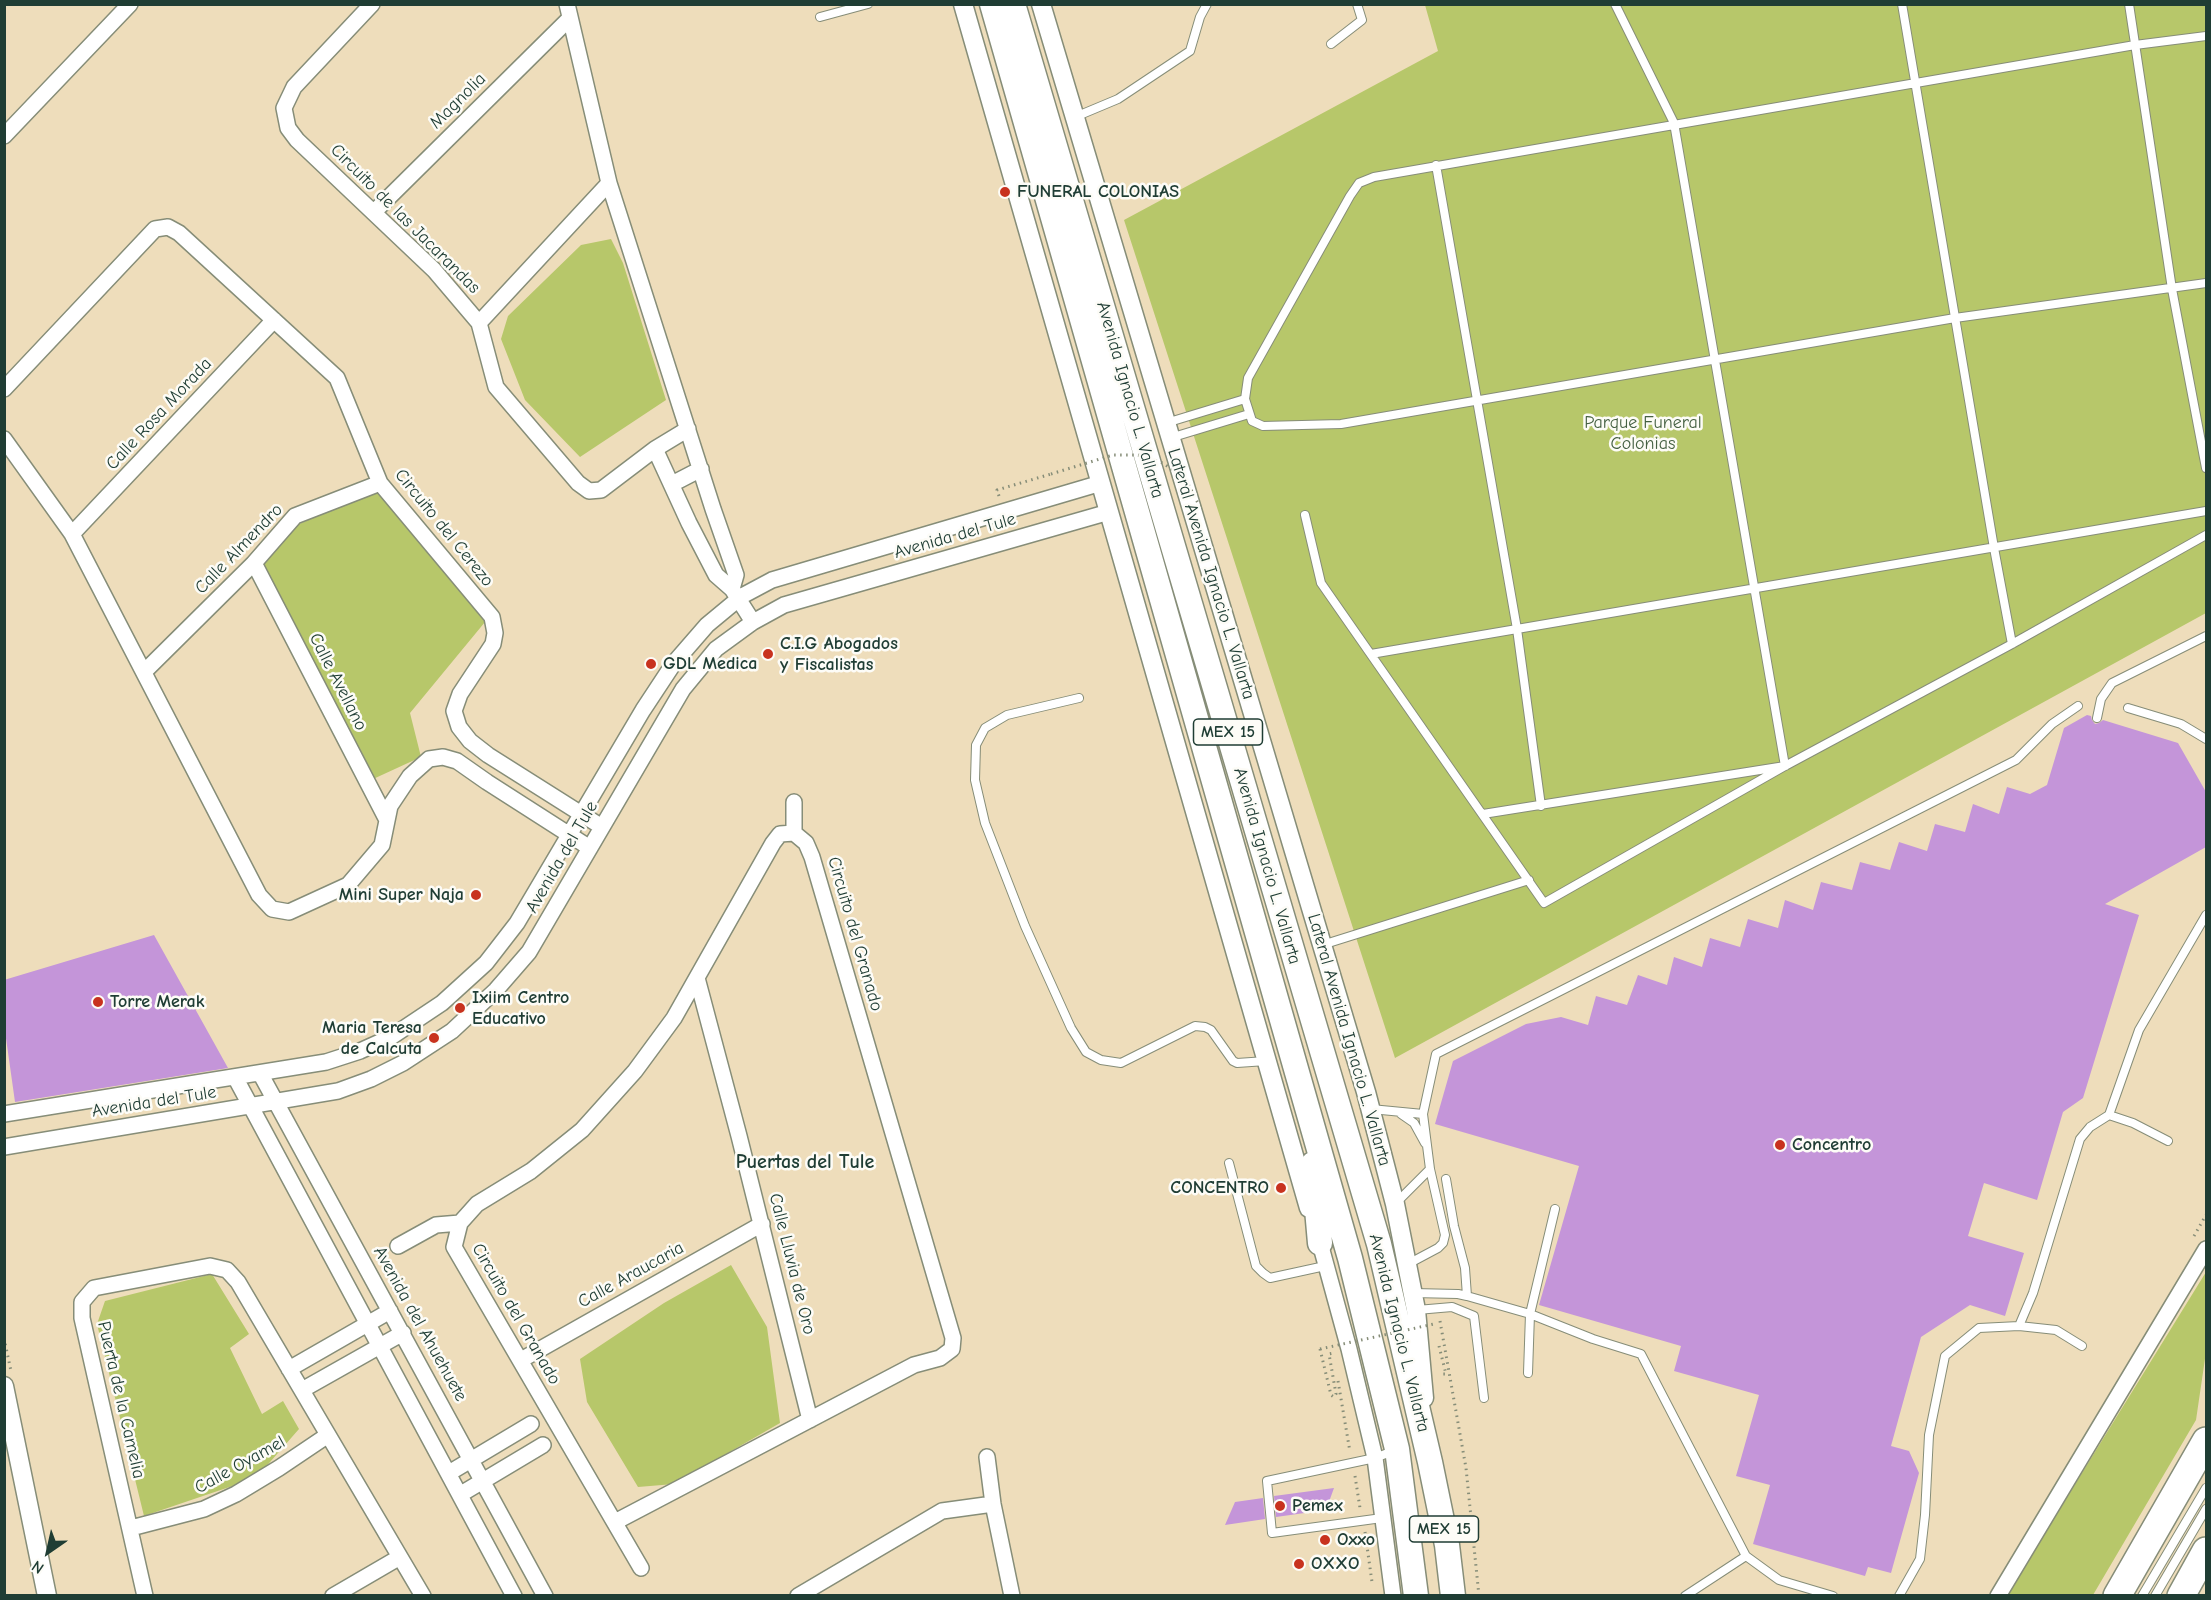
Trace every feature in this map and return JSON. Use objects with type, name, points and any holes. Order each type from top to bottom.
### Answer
[{"type":"highway","name":"Avenida Ignacio L. Vallarta","points":[[992,4],[1350,1257],[1386,1454],[1416,1596]]},
{"type":"highway","name":"Avenida Ignacio L. Vallarta","points":[[1013,4],[1379,1244],[1430,1462],[1447,1545],[1453,1596]]},
{"type":"highway","points":[[1308,1108],[1322,1254]]},
{"type":"highway","points":[[2117,1596],[2206,1441]]},
{"type":"highway","points":[[2181,1596],[2206,1551]]},
{"type":"street","points":[[4,136],[130,4]]},
{"type":"street","name":"Circuito de las Jacarandas","points":[[372,4],[294,87],[284,108],[288,128],[297,140],[434,270],[479,323],[496,387],[578,483],[589,491],[601,490],[655,449],[688,429]]},
{"type":"street","points":[[963,4],[1322,1254]]},
{"type":"street","name":"Lateral Avenida Ignacio L. Vallarta","points":[[1041,4],[1370,1109],[1395,1204],[1414,1301],[1430,1462]]},
{"type":"street","points":[[569,11],[609,183],[736,575],[736,594]]},
{"type":"street","name":"Magnolia","points":[[374,212],[569,11]]},
{"type":"street","points":[[479,323],[609,183]]},
{"type":"street","name":"Circuito del Cerezo","points":[[4,389],[155,229],[168,227],[179,233],[337,378],[380,483],[492,617],[495,633],[493,644],[460,694],[454,711],[459,727],[470,741],[499,762],[602,827]]},
{"type":"street","name":"Calle Rosa Morada","points":[[72,534],[274,320]]},
{"type":"street","points":[[4,439],[72,534],[259,896],[272,909],[289,912],[348,885],[382,845],[390,806],[410,776],[429,759],[443,757],[457,761],[590,848]]},
{"type":"street","points":[[655,449],[716,575],[736,594],[753,622]]},
{"type":"street","points":[[672,484],[700,469]]},
{"type":"street","name":"Calle Almendro","points":[[144,672],[254,563],[295,516],[380,483]]},
{"type":"street","name":"Avenida del Tule","points":[[4,1114],[326,1062],[360,1051],[392,1036],[442,1003],[486,963],[518,922],[643,710],[674,663],[736,594],[772,580],[1101,483]]},
{"type":"street","name":"Avenida del Tule","points":[[4,1147],[338,1091],[371,1079],[403,1063],[452,1031],[496,990],[529,952],[683,689],[716,649],[753,622],[784,605],[1109,512]]},
{"type":"street","points":[[695,535],[718,525]]},
{"type":"street","name":"Calle Avellano","points":[[254,563],[387,820]]},
{"type":"street","points":[[457,761],[470,741]]},
{"type":"street","points":[[398,1246],[436,1225],[460,1222],[477,1204],[531,1171],[589,1123],[635,1071],[674,1018],[773,843],[780,834],[794,833],[794,802]]},
{"type":"street","name":"Circuito del Granado","points":[[615,1522],[914,1365],[939,1359],[952,1349],[952,1338],[812,856],[806,843],[794,833]]},
{"type":"street","name":"Calle Lluvia de Oro","points":[[697,978],[762,1224],[810,1420]]},
{"type":"street","name":"Avenida del Ahuehuete","points":[[260,1073],[484,1480],[545,1596]]},
{"type":"street","points":[[235,1077],[514,1596]]},
{"type":"street","name":"Circuito del Granado","points":[[460,1222],[454,1247],[641,1568]]},
{"type":"street","name":"Calle Araucaria","points":[[520,1360],[762,1224]]},
{"type":"street","points":[[1998,1596],[2206,1249]]},
{"type":"street","name":"Avenida Ignacio L. Vallarta","points":[[1322,1254],[1349,1349],[1386,1454],[1382,1518],[1393,1596]]},
{"type":"street","name":"Puerta de la Camelia","points":[[145,1596],[82,1318],[82,1302],[94,1288],[210,1266],[227,1270],[238,1282],[423,1596]]},
{"type":"street","points":[[289,1369],[390,1311]]},
{"type":"street","points":[[302,1390],[403,1333]]},
{"type":"street","points":[[336,1342],[348,1364]]},
{"type":"street","points":[[4,1386],[47,1596]]},
{"type":"street","points":[[449,1473],[550,1412]]},
{"type":"street","points":[[461,1494],[562,1433]]},
{"type":"street","name":"Calle Oyamel","points":[[131,1528],[204,1509],[261,1479],[328,1435]]},
{"type":"street","points":[[987,1457],[993,1504],[1012,1596]]},
{"type":"street","points":[[798,1596],[942,1511],[993,1504]]},
{"type":"street","points":[[333,1596],[400,1557]]},
{"type":"lane","points":[[820,17],[868,4]]},
{"type":"lane","points":[[1075,117],[1118,99],[1190,51],[1200,17],[1207,4]]},
{"type":"lane","points":[[1331,44],[1362,20],[1357,4]]},
{"type":"lane","points":[[1615,4],[1674,124],[1785,766]]},
{"type":"lane","points":[[1902,4],[2012,644]]},
{"type":"lane","points":[[2129,4],[2172,288],[2206,468]]},
{"type":"lane","points":[[2206,36],[2135,45],[1915,82],[1374,177],[1359,183],[1248,378],[1245,399],[1252,421],[1263,426],[1341,424],[1955,318],[2206,283]]},
{"type":"lane","points":[[1436,165],[1517,629],[1541,806]]},
{"type":"lane","points":[[1168,430],[1245,399]]},
{"type":"lane","points":[[1168,430],[1249,414]]},
{"type":"lane","points":[[1371,654],[2206,511]]},
{"type":"lane","points":[[1305,515],[1321,583],[1544,903],[1785,766],[2012,644],[2206,535]]},
{"type":"lane","points":[[2097,718],[2101,699],[2112,683],[2206,636]]},
{"type":"lane","points":[[1079,698],[1007,715],[986,728],[976,745],[975,780],[985,823],[1025,926],[1071,1028],[1086,1052],[1101,1060],[1121,1063],[1195,1026],[1211,1030],[1237,1064],[1266,1061]]},
{"type":"lane","points":[[1406,1264],[1438,1248],[1443,1243],[1444,1235],[1430,1169],[1423,1114],[1436,1054],[2016,760],[2052,724],[2078,706]]},
{"type":"lane","points":[[2128,708],[2181,724],[2206,739]]},
{"type":"lane","points":[[1483,814],[1785,766]]},
{"type":"lane","points":[[1322,945],[1529,880]]},
{"type":"lane","points":[[2019,1326],[2033,1293],[2080,1139],[2090,1127],[2109,1115],[2139,1030],[2206,915]]},
{"type":"lane","points":[[1370,1109],[1423,1114]]},
{"type":"lane","points":[[1396,1112],[1414,1123],[1427,1147]]},
{"type":"lane","points":[[2109,1115],[2133,1123],[2168,1141]]},
{"type":"lane","points":[[1229,1163],[1256,1266],[1263,1273],[1270,1278],[1322,1254]]},
{"type":"lane","points":[[1395,1204],[1430,1169]]},
{"type":"lane","points":[[1446,1179],[1454,1226],[1465,1268],[1467,1296]]},
{"type":"lane","points":[[1528,1373],[1530,1314],[1555,1209]]},
{"type":"lane","points":[[1414,1301],[1458,1294],[1467,1296],[1530,1314],[1593,1339],[1641,1354],[1746,1557],[1779,1580],[1833,1596]]},
{"type":"lane","points":[[1414,1301],[1452,1307],[1474,1316],[1484,1398]]},
{"type":"lane","points":[[1899,1596],[1920,1559],[1925,1515],[1929,1435],[1945,1356],[1979,1328],[2019,1326],[2056,1330],[2082,1346]]},
{"type":"lane","points":[[1382,1518],[1272,1533],[1267,1481],[1386,1454]]},
{"type":"lane","points":[[2142,1596],[2206,1488]]},
{"type":"lane","points":[[2155,1596],[2206,1509]]},
{"type":"lane","points":[[1685,1596],[1746,1557]]},
{"type":"path","points":[[1004,512],[997,490],[1113,455],[1138,455],[1163,463],[1186,480],[1200,507]]},
{"type":"path","points":[[1329,1354],[1336,1394],[1334,1397],[1331,1395],[1320,1349],[1434,1324]]},
{"type":"green space","name":"Parque Funeral Colonias","points":[[1425,5],[2206,5],[2206,613],[1395,1058],[1124,220],[1438,51]]},
{"type":"green space","points":[[611,239],[623,263],[666,400],[580,457],[525,400],[501,339],[508,316],[581,245]]},
{"type":"green space","points":[[378,489],[485,622],[410,713],[421,757],[371,780],[261,565],[297,525]]},
{"type":"green space","points":[[731,1265],[767,1327],[780,1423],[674,1484],[638,1487],[587,1402],[580,1359],[664,1303]]},
{"type":"green space","points":[[2206,1272],[2206,1352],[2196,1420],[2093,1595],[2006,1596]]},
{"type":"green space","points":[[212,1274],[249,1334],[230,1348],[262,1414],[283,1401],[299,1429],[256,1478],[144,1516],[97,1324],[105,1301]]},
{"type":"building","name":"Concentro","points":[[2087,715],[2091,716],[2095,724],[2103,720],[2178,743],[2206,792],[2206,847],[2105,904],[2139,915],[2083,1098],[2063,1112],[2037,1200],[1984,1183],[1968,1236],[2024,1253],[2005,1316],[1970,1305],[1921,1337],[1891,1446],[1909,1451],[1919,1473],[1891,1573],[1868,1567],[1865,1576],[1753,1544],[1770,1485],[1736,1476],[1759,1395],[1674,1371],[1681,1346],[1539,1305],[1579,1166],[1435,1124],[1453,1061],[1526,1024],[1561,1017],[1588,1025],[1596,996],[1627,1005],[1638,975],[1667,985],[1674,957],[1702,967],[1710,938],[1740,947],[1748,919],[1778,928],[1785,900],[1813,910],[1821,882],[1852,890],[1860,862],[1890,870],[1899,842],[1927,851],[1935,824],[1965,832],[1973,804],[1999,814],[2007,787],[2030,794],[2047,785],[2064,728]]},
{"type":"building","name":"Torre Merak","points":[[154,935],[228,1068],[15,1102],[4,1024],[4,980]]},
{"type":"building","points":[[1334,1488],[1326,1510],[1276,1517],[1274,1496]]},
{"type":"building","points":[[1263,1498],[1265,1519],[1225,1525],[1235,1502]]},
{"type":"place","name":"FUNERAL COLONIAS","points":[[1005,192]]},
{"type":"place","name":"C.I.G Abogados y Fiscalistas","points":[[768,654]]},
{"type":"place","name":"GDL Medica","points":[[651,664]]},
{"type":"place","name":"Mini Super Naja","points":[[476,895]]},
{"type":"place","name":"Torre Merak","points":[[98,1002]]},
{"type":"place","name":"Ixiim Centro Educativo","points":[[460,1008]]},
{"type":"place","name":"Maria Teresa de Calcuta","points":[[434,1038]]},
{"type":"place","name":"Concentro","points":[[1780,1145]]},
{"type":"place","name":"CONCENTRO","points":[[1281,1188]]},
{"type":"place","name":"Pemex","points":[[1280,1506]]},
{"type":"place","name":"Oxxo","points":[[1325,1540]]},
{"type":"place","name":"OXXO","points":[[1299,1564]]},
{"type":"district","name":"Puertas del Tule","points":[[805,1162]]}]
